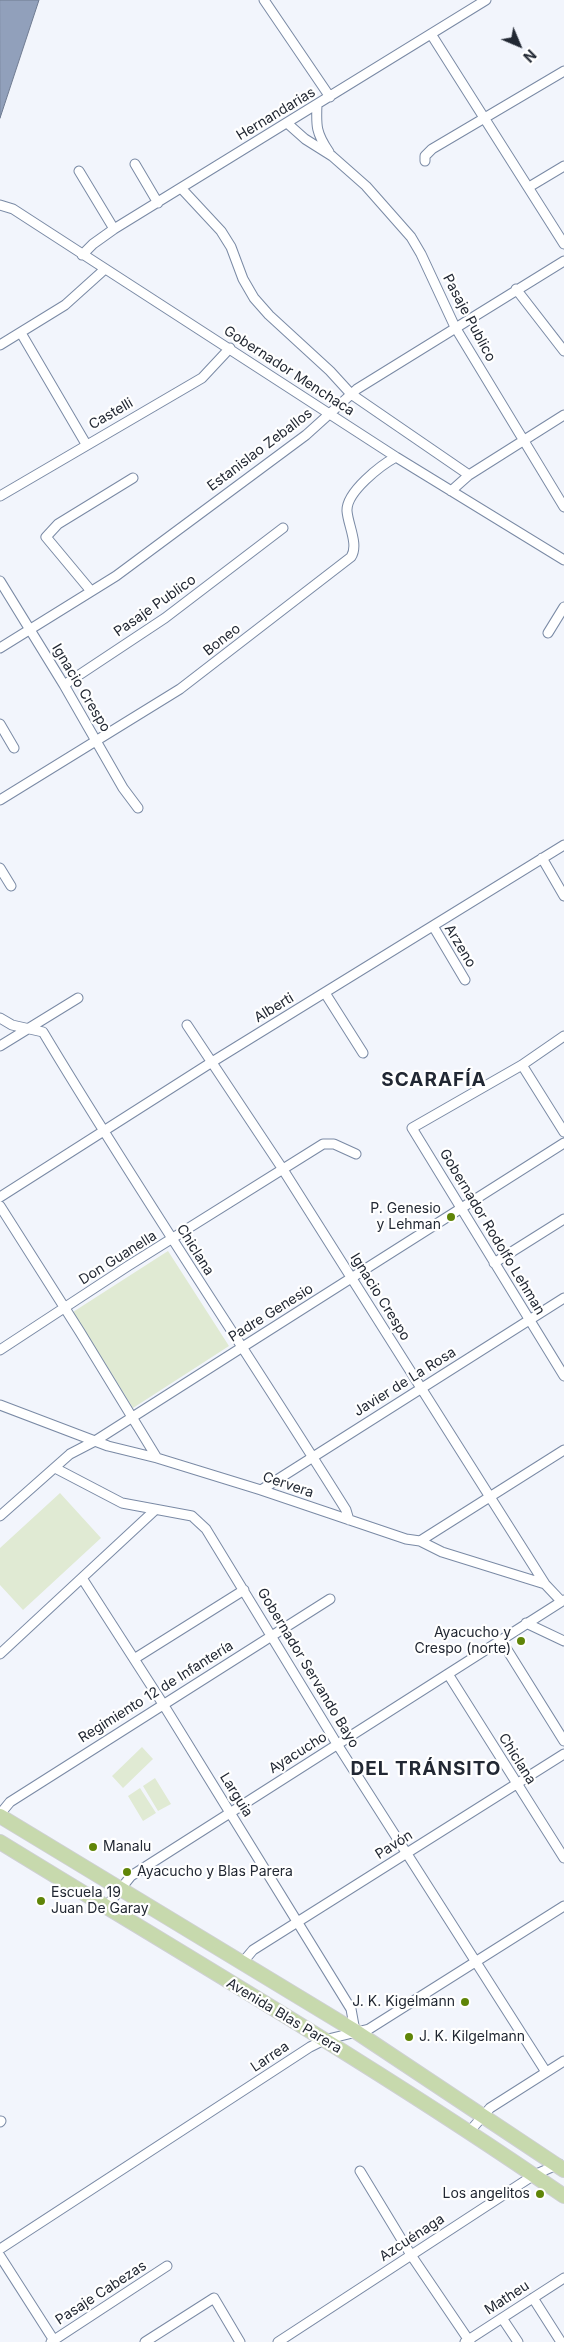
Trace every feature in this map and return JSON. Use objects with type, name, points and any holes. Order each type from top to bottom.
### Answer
[{"type":"main road","name":"Avenida Blas Parera","points":[[0,1815],[355,2032],[562,2166]]},
{"type":"main road","name":"Avenida Blas Parera","points":[[0,1842],[324,2040],[469,2132],[564,2196]]},
{"type":"street","points":[[264,0],[330,97]]},
{"type":"street","name":"Hernandarias","points":[[82,255],[93,244],[114,229],[486,0]]},
{"type":"street","points":[[431,34],[564,244]]},
{"type":"street","points":[[425,161],[425,156],[432,148],[564,71]]},
{"type":"street","name":"Pasaje Publico","points":[[317,104],[316,128],[319,137],[332,156]]},
{"type":"street","name":"Pasaje Publico","points":[[287,123],[305,139],[332,156],[366,186],[410,237],[421,254],[455,327],[564,508]]},
{"type":"street","points":[[135,164],[158,203]]},
{"type":"street","points":[[529,187],[564,166]]},
{"type":"street","points":[[80,172],[114,229]]},
{"type":"street","points":[[181,188],[221,231],[231,247],[243,280],[254,298],[269,315],[330,371],[351,394],[469,475]]},
{"type":"street","name":"Gobernador Menchaca","points":[[0,205],[14,209],[82,255],[230,348],[396,457],[564,560]]},
{"type":"street","name":"Estanislao Zeballos","points":[[0,648],[122,571],[306,435],[351,394],[455,327],[564,261]]},
{"type":"street","points":[[0,345],[78,296],[105,269]]},
{"type":"street","points":[[516,289],[564,351]]},
{"type":"street","points":[[21,333],[86,444]]},
{"type":"street","name":"Castelli","points":[[0,496],[86,444],[202,378],[230,348]]},
{"type":"street","points":[[451,491],[469,475],[564,415]]},
{"type":"street","name":"Boneo","points":[[0,800],[97,742],[196,678],[351,557],[354,550],[347,512],[348,504],[367,477],[396,457]]},
{"type":"street","points":[[91,591],[46,537],[58,524],[133,478]]},
{"type":"street","name":"Pasaje Publico","points":[[64,685],[165,618],[283,528]]},
{"type":"street","name":"Ignacio Crespo","points":[[0,581],[64,685],[123,788],[138,808]]},
{"type":"street","points":[[548,633],[564,607]]},
{"type":"street","points":[[0,724],[14,748]]},
{"type":"street","name":"Alberti","points":[[0,1197],[212,1062],[564,845]]},
{"type":"street","points":[[542,858],[564,896]]},
{"type":"street","points":[[0,868],[10,886]]},
{"type":"street","name":"Arzeno","points":[[433,926],[465,980]]},
{"type":"street","points":[[325,993],[362,1053]]},
{"type":"street","points":[[0,1046],[78,998]]},
{"type":"street","name":"Chiclana","points":[[0,1018],[12,1025],[42,1032],[241,1348],[346,1510],[349,1520]]},
{"type":"street","name":"Ignacio Crespo","points":[[187,1025],[282,1168],[545,1584]]},
{"type":"street","points":[[564,1036],[522,1064],[564,1132]]},
{"type":"street","name":"Gobernador Rodolfo Lehman","points":[[522,1064],[412,1128],[564,1376]]},
{"type":"street","name":"Don Guanella","points":[[0,1350],[282,1168],[328,1143],[356,1154]]},
{"type":"street","name":"Padre Genesio","points":[[0,1516],[70,1454],[564,1143]]},
{"type":"street","points":[[0,1206],[157,1458]]},
{"type":"street","points":[[494,1263],[564,1219]]},
{"type":"street","name":"Javier de La Rosa","points":[[261,1490],[564,1298]]},
{"type":"street","name":"Cervera","points":[[0,1405],[108,1446],[157,1458],[261,1490],[406,1539],[420,1541],[442,1552],[545,1584]]},
{"type":"street","points":[[420,1541],[564,1450]]},
{"type":"street","name":"Gobernador Servando Bayo","points":[[55,1468],[122,1503],[154,1511],[182,1513],[192,1516],[206,1529],[270,1636],[546,2072]]},
{"type":"street","points":[[0,1654],[154,1511]]},
{"type":"street","name":"Larguia","points":[[82,1578],[163,1704],[351,2009],[355,2032]]},
{"type":"street","points":[[545,1584],[562,1601]]},
{"type":"street","points":[[134,1659],[244,1590]]},
{"type":"street","name":"Regimiento 12 de Infantería","points":[[0,1815],[10,1802],[330,1598]]},
{"type":"street","name":"Ayacucho","points":[[106,1907],[131,1876],[562,1601]]},
{"type":"street","points":[[526,1623],[564,1641]]},
{"type":"street","points":[[501,1640],[564,1740]]},
{"type":"street","name":"Chiclana","points":[[448,1674],[564,1858]]},
{"type":"street","name":"Pavón","points":[[242,1963],[253,1950],[564,1754]]},
{"type":"street","name":"Larrea","points":[[0,2249],[324,2040],[369,2029],[564,1906]]},
{"type":"street","points":[[469,2132],[490,2108],[564,2060]]},
{"type":"street","name":"Azcuénaga","points":[[278,2342],[534,2175],[562,2166]]},
{"type":"street","points":[[360,2171],[411,2255],[468,2341]]},
{"type":"street","points":[[0,2256],[53,2341]]},
{"type":"street","name":"Pasaje Cabezas","points":[[53,2341],[167,2266]]},
{"type":"street","name":"Matheu","points":[[468,2341],[532,2298],[563,2281]]},
{"type":"street","points":[[145,2342],[214,2298],[240,2342]]},
{"type":"street","points":[[532,2298],[561,2342]]},
{"type":"street","points":[[502,2318],[518,2342]]},
{"type":"green space","points":[[168,1251],[229,1346],[133,1408],[73,1312]]},
{"type":"green space","points":[[60,1493],[101,1538],[23,1610],[0,1585],[0,1548]]},
{"type":"green space","points":[[142,1747],[153,1759],[123,1788],[112,1776]]},
{"type":"green space","points":[[155,1778],[171,1804],[158,1811],[143,1786]]},
{"type":"green space","points":[[140,1788],[156,1813],[143,1821],[128,1796]]},
{"type":"water","points":[[0,0],[39,0],[0,118]]},
{"type":"place","name":"P. Genesio y Lehman","points":[[451,1217]]},
{"type":"place","name":"Ayacucho y Crespo (norte)","points":[[521,1641]]},
{"type":"place","name":"Manalu","points":[[93,1847]]},
{"type":"place","name":"Ayacucho y Blas Parera","points":[[127,1872]]},
{"type":"place","name":"Escuela 19 Juan De Garay","points":[[41,1901]]},
{"type":"place","name":"J. K. Kigelmann","points":[[465,2002]]},
{"type":"place","name":"J. K. Kilgelmann","points":[[409,2037]]},
{"type":"place","name":"Los angelitos","points":[[540,2194]]},
{"type":"district","name":"SCARAFÍA","points":[[434,1080]]},
{"type":"district","name":"DEL TRÁNSITO","points":[[426,1769]]}]
